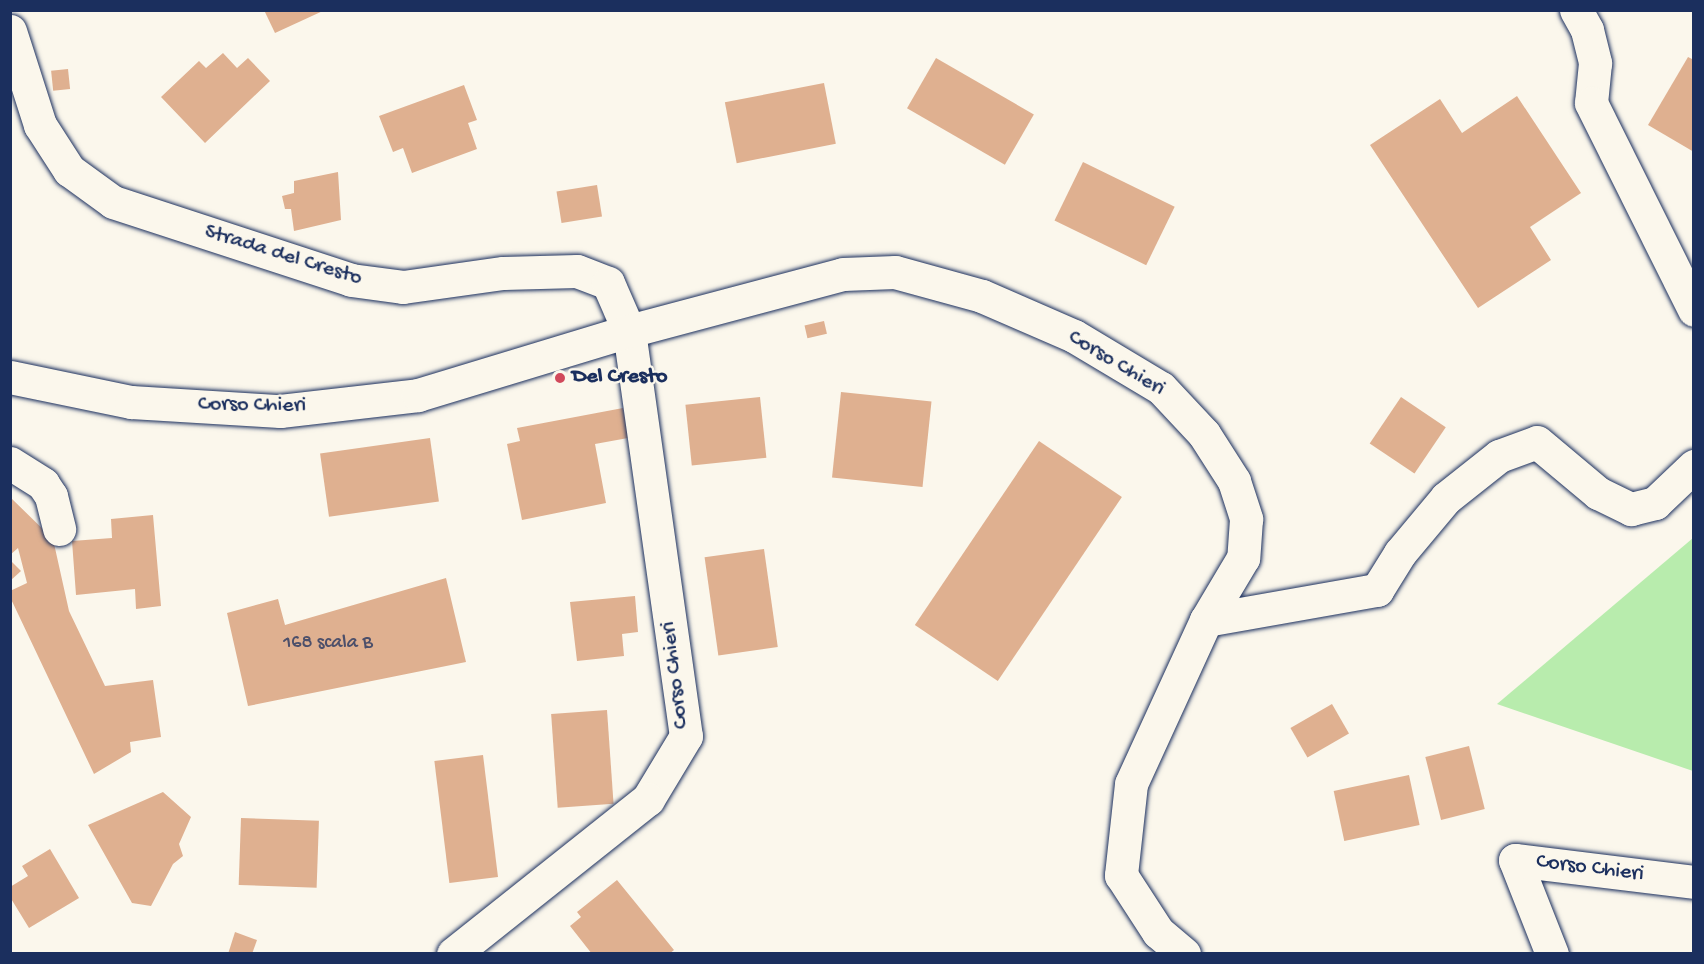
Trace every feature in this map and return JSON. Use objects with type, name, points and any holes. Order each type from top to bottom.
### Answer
[{"type":"street","points":[[1576,10],[1587,30],[1596,63],[1591,104],[1694,310]]},
{"type":"street","name":"Strada del Cresto","points":[[10,31],[40,125],[69,170],[113,202],[351,280],[403,287],[503,273],[577,271],[608,282],[629,331]]},
{"type":"street","name":"Corso Chieri","points":[[10,377],[131,402],[280,411],[418,395],[629,331],[843,274],[895,272],[982,296],[1074,336],[1161,388],[1204,434],[1234,481],[1246,519],[1243,558],[1206,620],[1131,784],[1121,875],[1158,932],[1184,954]]},
{"type":"street","name":"Corso Chieri","points":[[453,954],[648,799],[686,736],[629,331]]},
{"type":"street","points":[[1206,620],[1377,590],[1401,553],[1446,498],[1499,456],[1537,442],[1598,493],[1631,509],[1655,503],[1694,466]]},
{"type":"street","points":[[10,462],[43,484],[51,496],[59,529]]},
{"type":"street","name":"Corso Chieri","points":[[1552,954],[1515,860],[1694,882]]},
{"type":"green space","points":[[1693,538],[1693,771],[1497,704]]},
{"type":"building","points":[[264,10],[325,10],[275,33]]},
{"type":"building","points":[[223,53],[237,68],[248,58],[270,81],[205,143],[161,97],[199,61],[206,68]]},
{"type":"building","points":[[1688,57],[1694,60],[1694,152],[1648,125]]},
{"type":"building","points":[[936,58],[1034,114],[1005,165],[907,108]]},
{"type":"building","points":[[68,69],[70,89],[53,91],[51,71]]},
{"type":"building","points":[[824,83],[836,144],[737,163],[725,102]]},
{"type":"building","points":[[464,85],[477,120],[468,123],[477,149],[412,173],[403,148],[393,152],[379,116]]},
{"type":"building","points":[[1517,96],[1581,193],[1530,227],[1551,260],[1478,308],[1370,145],[1440,99],[1462,133]]},
{"type":"building","points":[[1083,162],[1175,207],[1146,265],[1055,220]]},
{"type":"building","points":[[338,172],[341,220],[294,231],[291,209],[285,209],[282,196],[294,193],[294,181]]},
{"type":"building","points":[[597,185],[602,217],[562,223],[557,191]]},
{"type":"building","points":[[824,321],[827,334],[807,338],[805,325]]},
{"type":"building","points":[[841,392],[932,402],[923,487],[832,478]]},
{"type":"building","points":[[760,397],[766,458],[692,466],[685,405]]},
{"type":"building","points":[[1401,397],[1446,427],[1414,474],[1370,443]]},
{"type":"building","points":[[623,408],[628,438],[595,444],[606,503],[522,520],[507,444],[520,441],[517,428]]},
{"type":"building","points":[[430,438],[439,501],[329,517],[320,453]]},
{"type":"building","points":[[1039,441],[1122,497],[998,681],[915,625]]},
{"type":"building","points":[[10,497],[53,539],[69,611],[105,686],[153,680],[161,737],[130,742],[131,752],[94,774],[10,597],[10,591],[27,583],[18,548],[10,555]]},
{"type":"building","points":[[153,515],[161,606],[136,609],[135,589],[76,595],[72,541],[112,538],[111,519]]},
{"type":"building","points":[[764,549],[778,647],[718,655],[705,557]]},
{"type":"building","points":[[10,560],[21,571],[10,581]]},
{"type":"building","points":[[446,578],[466,662],[248,706],[227,613],[278,599],[285,625]]},
{"type":"building","points":[[635,596],[638,632],[622,634],[624,656],[577,661],[570,602]]},
{"type":"building","points":[[1332,704],[1349,733],[1307,757],[1290,728]]},
{"type":"building","points":[[607,710],[614,804],[558,808],[551,714]]},
{"type":"building","points":[[1469,746],[1485,809],[1441,820],[1425,757]]},
{"type":"building","points":[[483,755],[498,877],[449,883],[434,761]]},
{"type":"building","points":[[1409,775],[1420,825],[1344,841],[1334,791]]},
{"type":"building","points":[[163,792],[191,817],[179,844],[183,856],[173,864],[151,906],[132,903],[88,825]]},
{"type":"building","points":[[241,818],[319,821],[317,888],[239,885]]},
{"type":"building","points":[[50,849],[79,898],[29,928],[10,897],[10,887],[28,876],[22,866]]},
{"type":"building","points":[[617,880],[674,950],[669,954],[592,954],[570,926],[581,917],[577,912]]},
{"type":"building","points":[[235,932],[257,940],[252,954],[228,954]]},
{"type":"place","name":"Del Cresto","points":[[560,378]]}]
